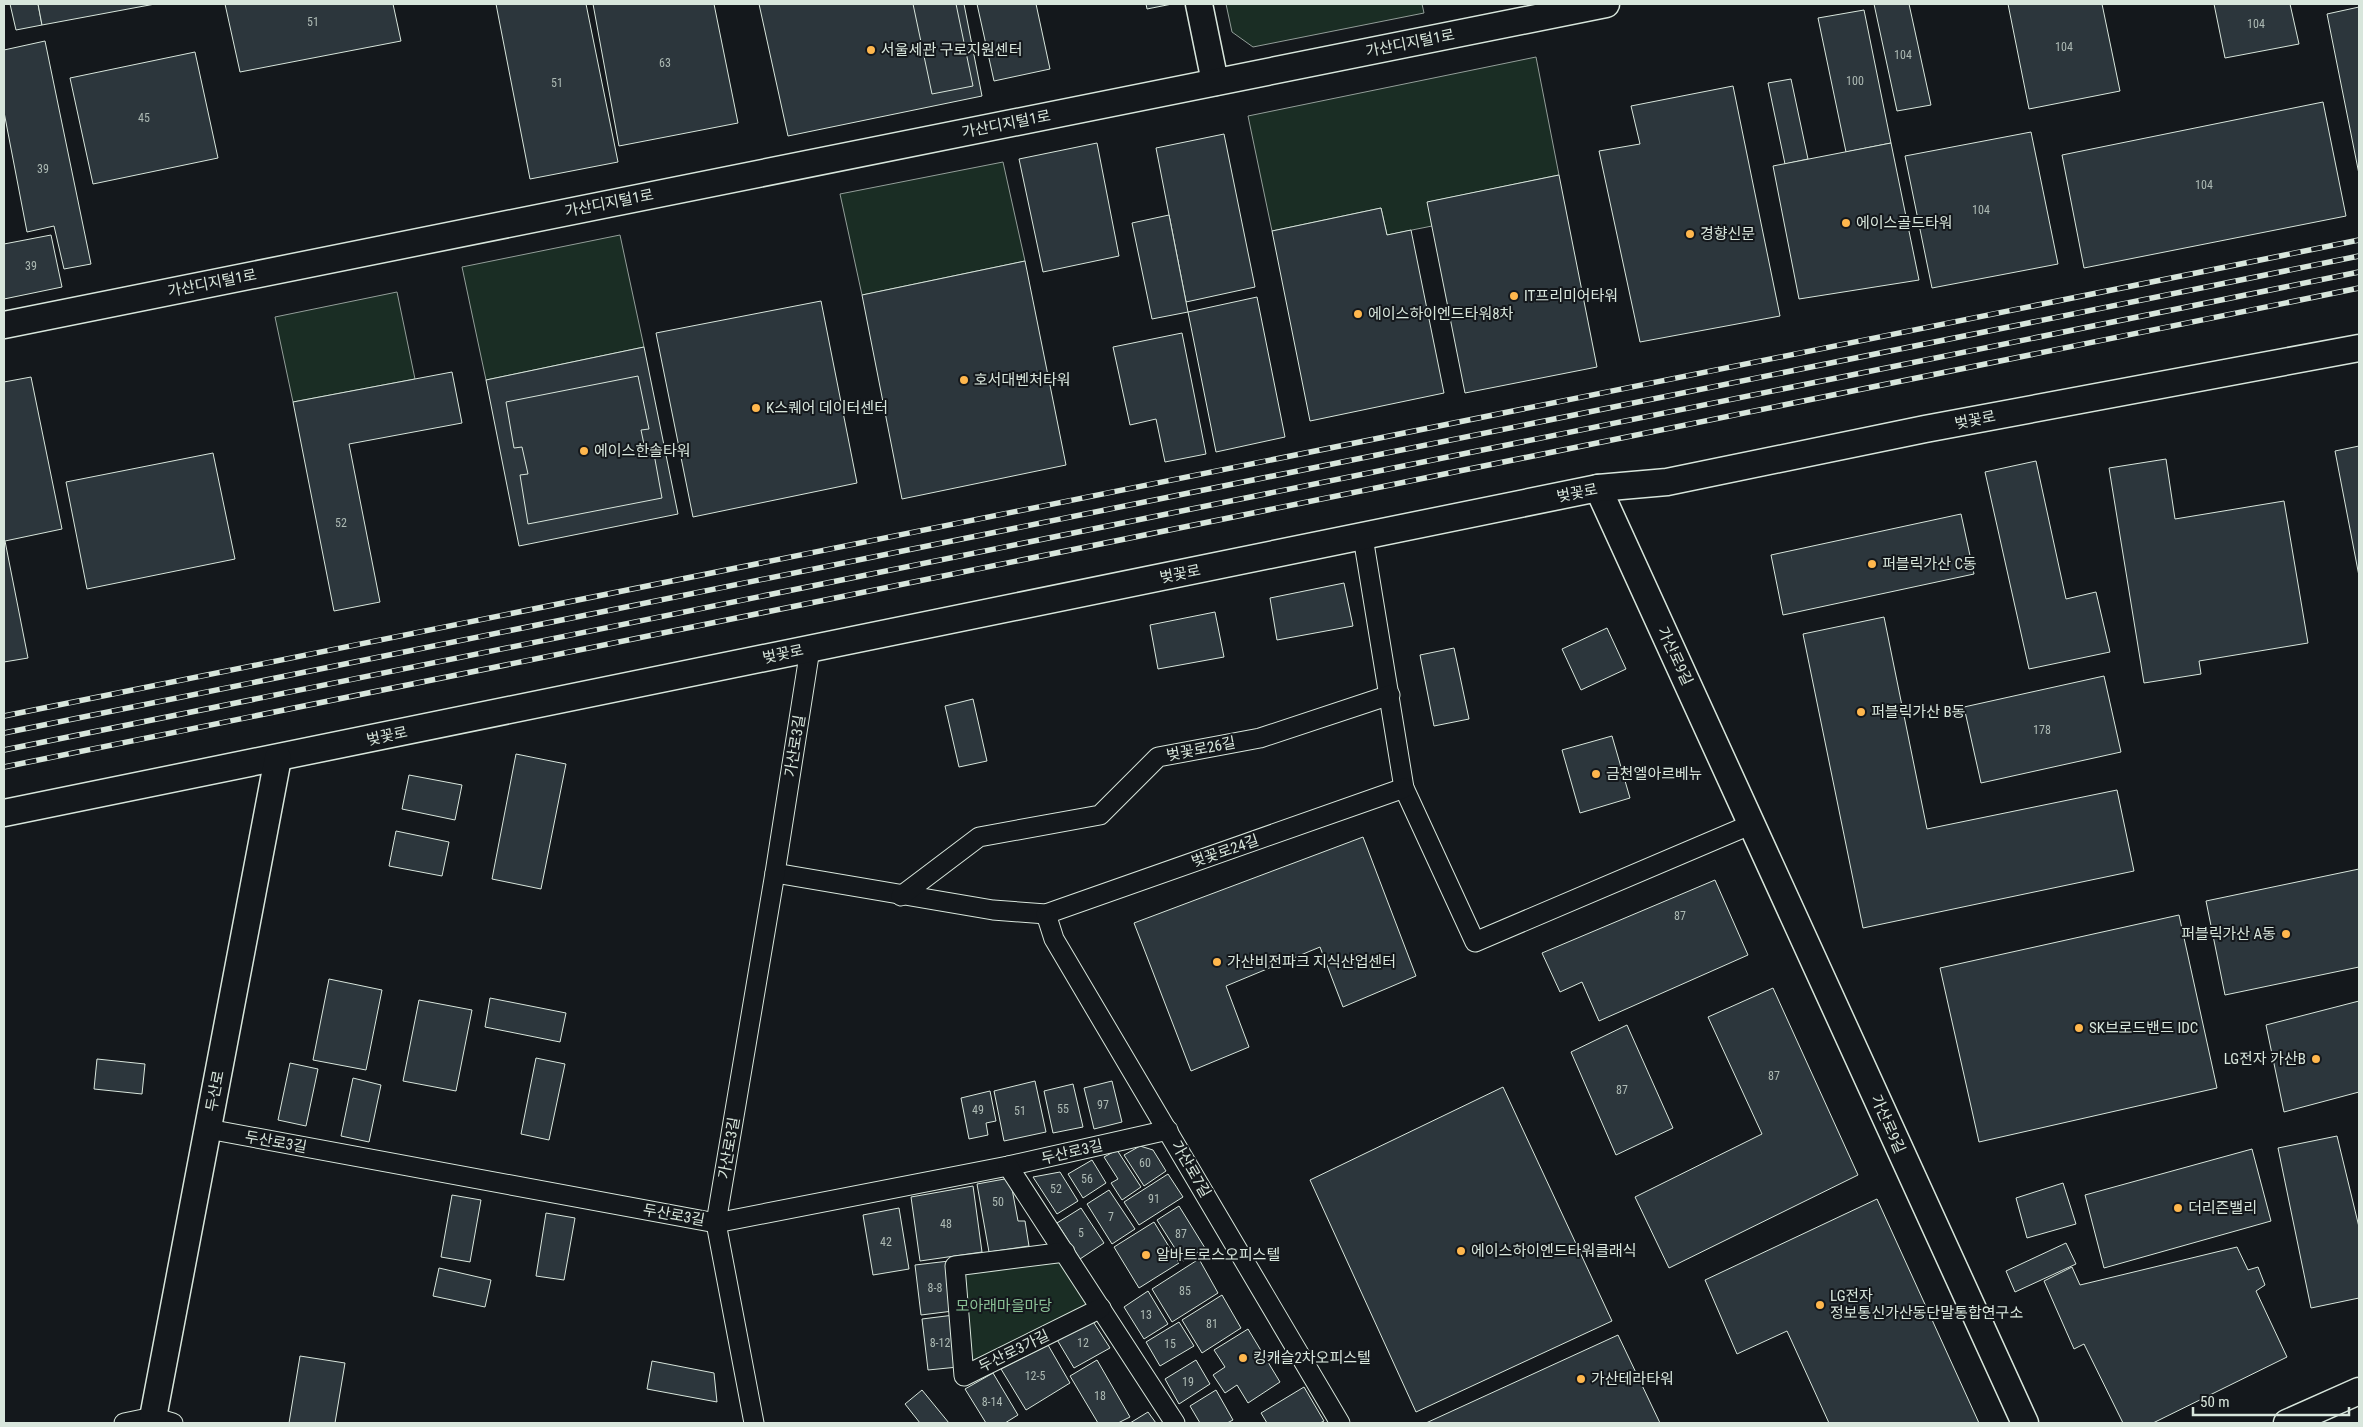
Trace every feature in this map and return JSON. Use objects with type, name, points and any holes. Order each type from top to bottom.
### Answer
[{"type":"street","points":[[1199,4],[1215,82]]},
{"type":"street","name":"가산디지털1로","points":[[4,325],[1606,4]]},
{"type":"street","name":"벚꽃로","points":[[4,813],[1598,488],[1667,482],[1926,429],[2359,348]]},
{"type":"street","name":"가산로9길","points":[[1598,488],[2025,1423]]},
{"type":"street","points":[[1362,537],[1404,788],[1475,942],[1752,824]]},
{"type":"street","name":"가산로3길","points":[[754,1423],[716,1223],[775,873],[810,649]]},
{"type":"street","name":"벚꽃로26길","points":[[900,896],[979,837],[1100,815],[1158,757],[1260,738],[1390,696]]},
{"type":"street","name":"두산로","points":[[160,1421],[208,1129],[278,758]]},
{"type":"street","name":"벚꽃로24길","points":[[1046,914],[1404,788]]},
{"type":"street","points":[[775,873],[900,896],[993,910],[1046,914]]},
{"type":"street","name":"가산로7길","points":[[1046,914],[1054,939],[1340,1423]]},
{"type":"street","name":"두산로3길","points":[[208,1129],[716,1223],[1008,1166],[1168,1130]]},
{"type":"street","points":[[1008,1166],[1175,1423]]},
{"type":"street","name":"두산로3가길","points":[[1065,1252],[955,1266],[964,1376],[1101,1308]]},
{"type":"street","points":[[2288,1423],[2359,1391]]},
{"type":"street","points":[[124,1423],[160,1421]]},
{"type":"green space","points":[[1226,4],[1422,4],[1424,13],[1253,47],[1232,32]]},
{"type":"green space","points":[[1536,57],[1559,175],[1428,202],[1432,226],[1387,235],[1381,208],[1272,231],[1248,116]]},
{"type":"green space","points":[[1003,162],[1025,261],[862,295],[840,194]]},
{"type":"green space","points":[[620,235],[644,347],[486,380],[462,267]]},
{"type":"green space","points":[[397,292],[415,379],[293,402],[275,317]]},
{"type":"green space","name":"모아래마을마당","points":[[1065,1252],[1101,1308],[964,1376],[955,1266]]},
{"type":"building","points":[[10,4],[38,4],[42,25],[16,30]]},
{"type":"building","points":[[38,4],[155,4],[42,25]]},
{"type":"building","points":[[225,4],[393,4],[401,41],[240,72]]},
{"type":"building","points":[[496,4],[586,4],[618,162],[530,179]]},
{"type":"building","points":[[593,4],[714,4],[738,123],[619,146]]},
{"type":"building","name":"서울세관 구로지원센터","points":[[759,4],[964,4],[982,96],[788,136]]},
{"type":"building","points":[[913,4],[956,4],[973,86],[932,94]]},
{"type":"building","points":[[977,4],[1036,4],[1050,69],[994,81]]},
{"type":"building","points":[[1146,4],[1172,4],[1147,9]]},
{"type":"building","points":[[1874,4],[1909,4],[1931,105],[1897,111]]},
{"type":"building","points":[[2008,4],[2102,4],[2120,91],[2029,109]]},
{"type":"building","points":[[2214,4],[2290,4],[2299,44],[2225,58]]},
{"type":"building","points":[[2359,7],[2359,174],[2327,14]]},
{"type":"building","points":[[1864,10],[1891,143],[1846,152],[1818,18]]},
{"type":"building","points":[[45,41],[91,264],[64,269],[54,226],[27,232],[4,112],[4,50]]},
{"type":"building","points":[[195,52],[218,158],[93,184],[70,78]]},
{"type":"building","points":[[1791,79],[1808,159],[1785,164],[1768,83]]},
{"type":"building","name":"경향신문","points":[[1733,86],[1780,316],[1640,342],[1599,151],[1640,144],[1631,106]]},
{"type":"building","points":[[2323,102],[2346,216],[2084,268],[2062,155]]},
{"type":"building","points":[[2031,132],[2058,264],[1932,288],[1905,156]]},
{"type":"building","points":[[1224,134],[1255,287],[1186,302],[1156,148]]},
{"type":"building","points":[[1097,143],[1119,256],[1043,272],[1019,159]]},
{"type":"building","name":"에이스골드타워","points":[[1891,143],[1919,280],[1799,299],[1773,166]]},
{"type":"building","name":"IT프리미어타워","points":[[1559,175],[1597,367],[1465,393],[1427,202]]},
{"type":"building","name":"에이스하이엔드타워8차","points":[[1381,208],[1387,235],[1411,230],[1444,393],[1310,421],[1272,231]]},
{"type":"building","points":[[1169,215],[1188,312],[1152,319],[1132,223]]},
{"type":"building","points":[[51,235],[62,287],[4,299],[4,244]]},
{"type":"building","name":"호서대벤처타워","points":[[1025,261],[1066,465],[902,499],[862,295]]},
{"type":"building","points":[[1257,297],[1285,437],[1216,452],[1188,312]]},
{"type":"building","name":"K스퀘어 데이터센터","points":[[821,301],[857,483],[693,517],[656,333]]},
{"type":"building","points":[[1182,333],[1206,454],[1165,462],[1156,419],[1130,425],[1113,347]]},
{"type":"building","points":[[644,347],[678,514],[519,546],[486,380]]},
{"type":"building","points":[[452,372],[462,423],[349,444],[380,602],[334,611],[293,402]]},
{"type":"building","name":"에이스한솔타워","points":[[638,376],[649,429],[641,430],[646,454],[654,454],[662,498],[528,524],[520,475],[528,474],[522,447],[514,448],[506,402]]},
{"type":"building","points":[[31,377],[62,529],[5,541],[28,658],[4,662],[4,382]]},
{"type":"building","points":[[2359,446],[2359,576],[2335,451]]},
{"type":"building","points":[[213,453],[235,559],[87,589],[66,482]]},
{"type":"building","points":[[2166,459],[2175,519],[2284,501],[2308,643],[2199,661],[2201,674],[2144,683],[2109,468]]},
{"type":"building","points":[[2036,461],[2066,599],[2096,592],[2110,652],[2029,669],[1985,472]]},
{"type":"building","name":"퍼블릭가산 C동","points":[[1961,514],[1974,574],[1783,615],[1771,555]]},
{"type":"building","points":[[1344,583],[1353,626],[1277,640],[1270,598]]},
{"type":"building","points":[[1215,612],[1224,657],[1158,669],[1150,625]]},
{"type":"building","name":"퍼블릭가산 B동","points":[[1884,617],[1927,829],[2117,790],[2134,871],[1863,928],[1803,634]]},
{"type":"building","points":[[1607,628],[1626,669],[1581,690],[1562,649]]},
{"type":"building","points":[[1454,648],[1469,719],[1434,726],[1420,655]]},
{"type":"building","points":[[2104,676],[2121,752],[1981,783],[1964,707]]},
{"type":"building","points":[[973,699],[987,761],[959,767],[945,706]]},
{"type":"building","name":"금천엘아르베뉴","points":[[1612,736],[1630,798],[1580,813],[1562,750]]},
{"type":"building","points":[[516,754],[566,764],[541,889],[492,879]]},
{"type":"building","points":[[409,775],[462,785],[455,820],[402,809]]},
{"type":"building","points":[[396,831],[449,842],[442,876],[389,866]]},
{"type":"building","name":"가산비전파크 지식산업센터","points":[[1363,837],[1416,976],[1343,1007],[1320,947],[1226,986],[1249,1047],[1191,1071],[1134,923]]},
{"type":"building","name":"퍼블릭가산 A동","points":[[2359,869],[2359,967],[2225,995],[2206,901]]},
{"type":"building","points":[[1715,880],[1748,955],[1599,1021],[1582,982],[1560,992],[1542,953]]},
{"type":"building","name":"SK브로드밴드 IDC","points":[[2179,915],[2217,1088],[1979,1142],[1940,968]]},
{"type":"building","points":[[329,979],[382,990],[366,1070],[313,1060]]},
{"type":"building","points":[[1773,988],[1858,1175],[1669,1268],[1635,1197],[1762,1134],[1708,1017]]},
{"type":"building","points":[[490,998],[566,1013],[560,1042],[485,1027]]},
{"type":"building","points":[[419,1000],[472,1010],[456,1091],[403,1081]]},
{"type":"building","name":"LG전자 가산B","points":[[2359,1001],[2359,1092],[2284,1112],[2266,1025]]},
{"type":"building","points":[[1627,1025],[1673,1128],[1616,1155],[1571,1052]]},
{"type":"building","points":[[536,1058],[565,1064],[549,1140],[521,1134]]},
{"type":"building","points":[[97,1059],[145,1064],[142,1094],[94,1089]]},
{"type":"building","points":[[290,1063],[318,1069],[306,1126],[278,1120]]},
{"type":"building","points":[[353,1078],[381,1085],[369,1142],[341,1136]]},
{"type":"building","points":[[1035,1081],[1046,1132],[1004,1141],[994,1091]]},
{"type":"building","points":[[1112,1081],[1122,1122],[1094,1129],[1084,1088]]},
{"type":"building","points":[[1073,1084],[1083,1127],[1053,1133],[1044,1091]]},
{"type":"building","name":"에이스하이엔드타워클래식","points":[[1503,1087],[1612,1321],[1416,1412],[1310,1180]]},
{"type":"building","points":[[990,1091],[996,1121],[986,1123],[988,1135],[969,1139],[961,1098]]},
{"type":"building","points":[[2337,1136],[2359,1227],[2359,1298],[2311,1308],[2278,1148]]},
{"type":"building","points":[[1140,1146],[1153,1150],[1166,1171],[1144,1186],[1124,1155]]},
{"type":"building","name":"더리즌밸리","points":[[2252,1149],[2271,1221],[2104,1268],[2085,1195]]},
{"type":"building","points":[[1117,1150],[1141,1187],[1122,1200],[1111,1183],[1118,1179],[1104,1157]]},
{"type":"building","points":[[1092,1160],[1106,1183],[1083,1198],[1068,1174]]},
{"type":"building","points":[[1060,1172],[1078,1201],[1057,1214],[1033,1177]]},
{"type":"building","points":[[1168,1174],[1183,1197],[1139,1225],[1124,1202]]},
{"type":"building","points":[[1010,1178],[1018,1221],[1025,1221],[1029,1246],[989,1252],[977,1184]]},
{"type":"building","points":[[2063,1183],[2076,1224],[2027,1238],[2016,1198]]},
{"type":"building","points":[[973,1186],[982,1252],[920,1261],[911,1197]]},
{"type":"building","points":[[1109,1190],[1135,1229],[1112,1244],[1087,1204]]},
{"type":"building","points":[[452,1195],[481,1200],[470,1262],[441,1257]]},
{"type":"building","name":"LG전자 정보통신가산동단말통합연구소","points":[[1877,1199],[1979,1423],[1829,1423],[1787,1331],[1737,1354],[1705,1280]]},
{"type":"building","points":[[1179,1206],[1205,1248],[1183,1261],[1157,1220]]},
{"type":"building","points":[[899,1208],[909,1269],[873,1275],[863,1215]]},
{"type":"building","points":[[1081,1208],[1104,1243],[1080,1259],[1057,1223]]},
{"type":"building","points":[[546,1213],[575,1218],[564,1280],[536,1276]]},
{"type":"building","name":"알바트로스오피스텔","points":[[1154,1222],[1179,1263],[1139,1288],[1114,1247]]},
{"type":"building","points":[[2066,1243],[2076,1264],[2015,1292],[2006,1271]]},
{"type":"building","points":[[2237,1247],[2248,1270],[2258,1267],[2265,1285],[2256,1291],[2287,1357],[2153,1423],[2123,1423],[2084,1344],[2074,1349],[2044,1281],[2072,1267],[2080,1285]]},
{"type":"building","points":[[1199,1259],[1218,1293],[1172,1322],[1152,1289]]},
{"type":"building","points":[[949,1261],[953,1311],[921,1315],[915,1265]]},
{"type":"building","points":[[439,1268],[491,1280],[485,1307],[433,1296]]},
{"type":"building","points":[[1148,1291],[1168,1324],[1144,1339],[1124,1307]]},
{"type":"building","points":[[1222,1295],[1241,1328],[1202,1353],[1182,1320]]},
{"type":"building","points":[[954,1315],[958,1367],[928,1370],[922,1319]]},
{"type":"building","points":[[1092,1320],[1110,1348],[1074,1368],[1056,1338]]},
{"type":"building","points":[[1179,1322],[1194,1346],[1160,1366],[1146,1342]]},
{"type":"building","name":"킹캐슬2차오피스텔","points":[[1248,1329],[1280,1382],[1248,1403],[1237,1385],[1225,1393],[1213,1375],[1225,1367],[1214,1350]]},
{"type":"building","name":"가산테라타워","points":[[1618,1335],[1660,1423],[1426,1423]]},
{"type":"building","points":[[1048,1345],[1070,1383],[1026,1410],[1001,1369]]},
{"type":"building","points":[[300,1356],[345,1363],[335,1423],[289,1423]]},
{"type":"building","points":[[1097,1360],[1130,1417],[1118,1423],[1098,1423],[1070,1376]]},
{"type":"building","points":[[1196,1360],[1210,1384],[1179,1404],[1165,1379]]},
{"type":"building","points":[[652,1361],[714,1373],[717,1402],[647,1389]]},
{"type":"building","points":[[993,1373],[1018,1415],[1005,1423],[986,1423],[965,1389]]},
{"type":"building","points":[[1304,1387],[1324,1421],[1320,1423],[1267,1423],[1261,1413]]},
{"type":"building","points":[[922,1390],[949,1423],[920,1423],[905,1404]]},
{"type":"building","points":[[1216,1390],[1233,1420],[1227,1423],[1200,1423],[1190,1406]]},
{"type":"building","points":[[1148,1412],[1156,1423],[1130,1423]]},
{"type":"railway","points":[[4,716],[2359,240]]},
{"type":"railway","points":[[4,733],[2359,256]]},
{"type":"railway","points":[[4,750],[2359,272]]},
{"type":"railway","points":[[4,767],[2359,288]]},
{"type":"place","name":"서울세관 구로지원센터","points":[[871,50]]},
{"type":"place","name":"에이스골드타워","points":[[1846,223]]},
{"type":"place","name":"경향신문","points":[[1690,234]]},
{"type":"place","name":"IT프리미어타워","points":[[1514,296]]},
{"type":"place","name":"에이스하이엔드타워8차","points":[[1358,314]]},
{"type":"place","name":"호서대벤처타워","points":[[964,380]]},
{"type":"place","name":"K스퀘어 데이터센터","points":[[756,408]]},
{"type":"place","name":"에이스한솔타워","points":[[584,451]]},
{"type":"place","name":"퍼블릭가산 C동","points":[[1872,564]]},
{"type":"place","name":"퍼블릭가산 B동","points":[[1861,712]]},
{"type":"place","name":"금천엘아르베뉴","points":[[1596,774]]},
{"type":"place","name":"퍼블릭가산 A동","points":[[2286,934]]},
{"type":"place","name":"가산비전파크 지식산업센터","points":[[1217,962]]},
{"type":"place","name":"SK브로드밴드 IDC","points":[[2079,1028]]},
{"type":"place","name":"LG전자 가산B","points":[[2316,1059]]},
{"type":"place","name":"더리즌밸리","points":[[2178,1208]]},
{"type":"place","name":"에이스하이엔드타워클래식","points":[[1461,1251]]},
{"type":"place","name":"알바트로스오피스텔","points":[[1146,1255]]},
{"type":"place","name":"LG전자 정보통신가산동단말통합연구소","points":[[1820,1305]]},
{"type":"place","name":"킹캐슬2차오피스텔","points":[[1243,1358]]},
{"type":"place","name":"가산테라타워","points":[[1581,1379]]}]
